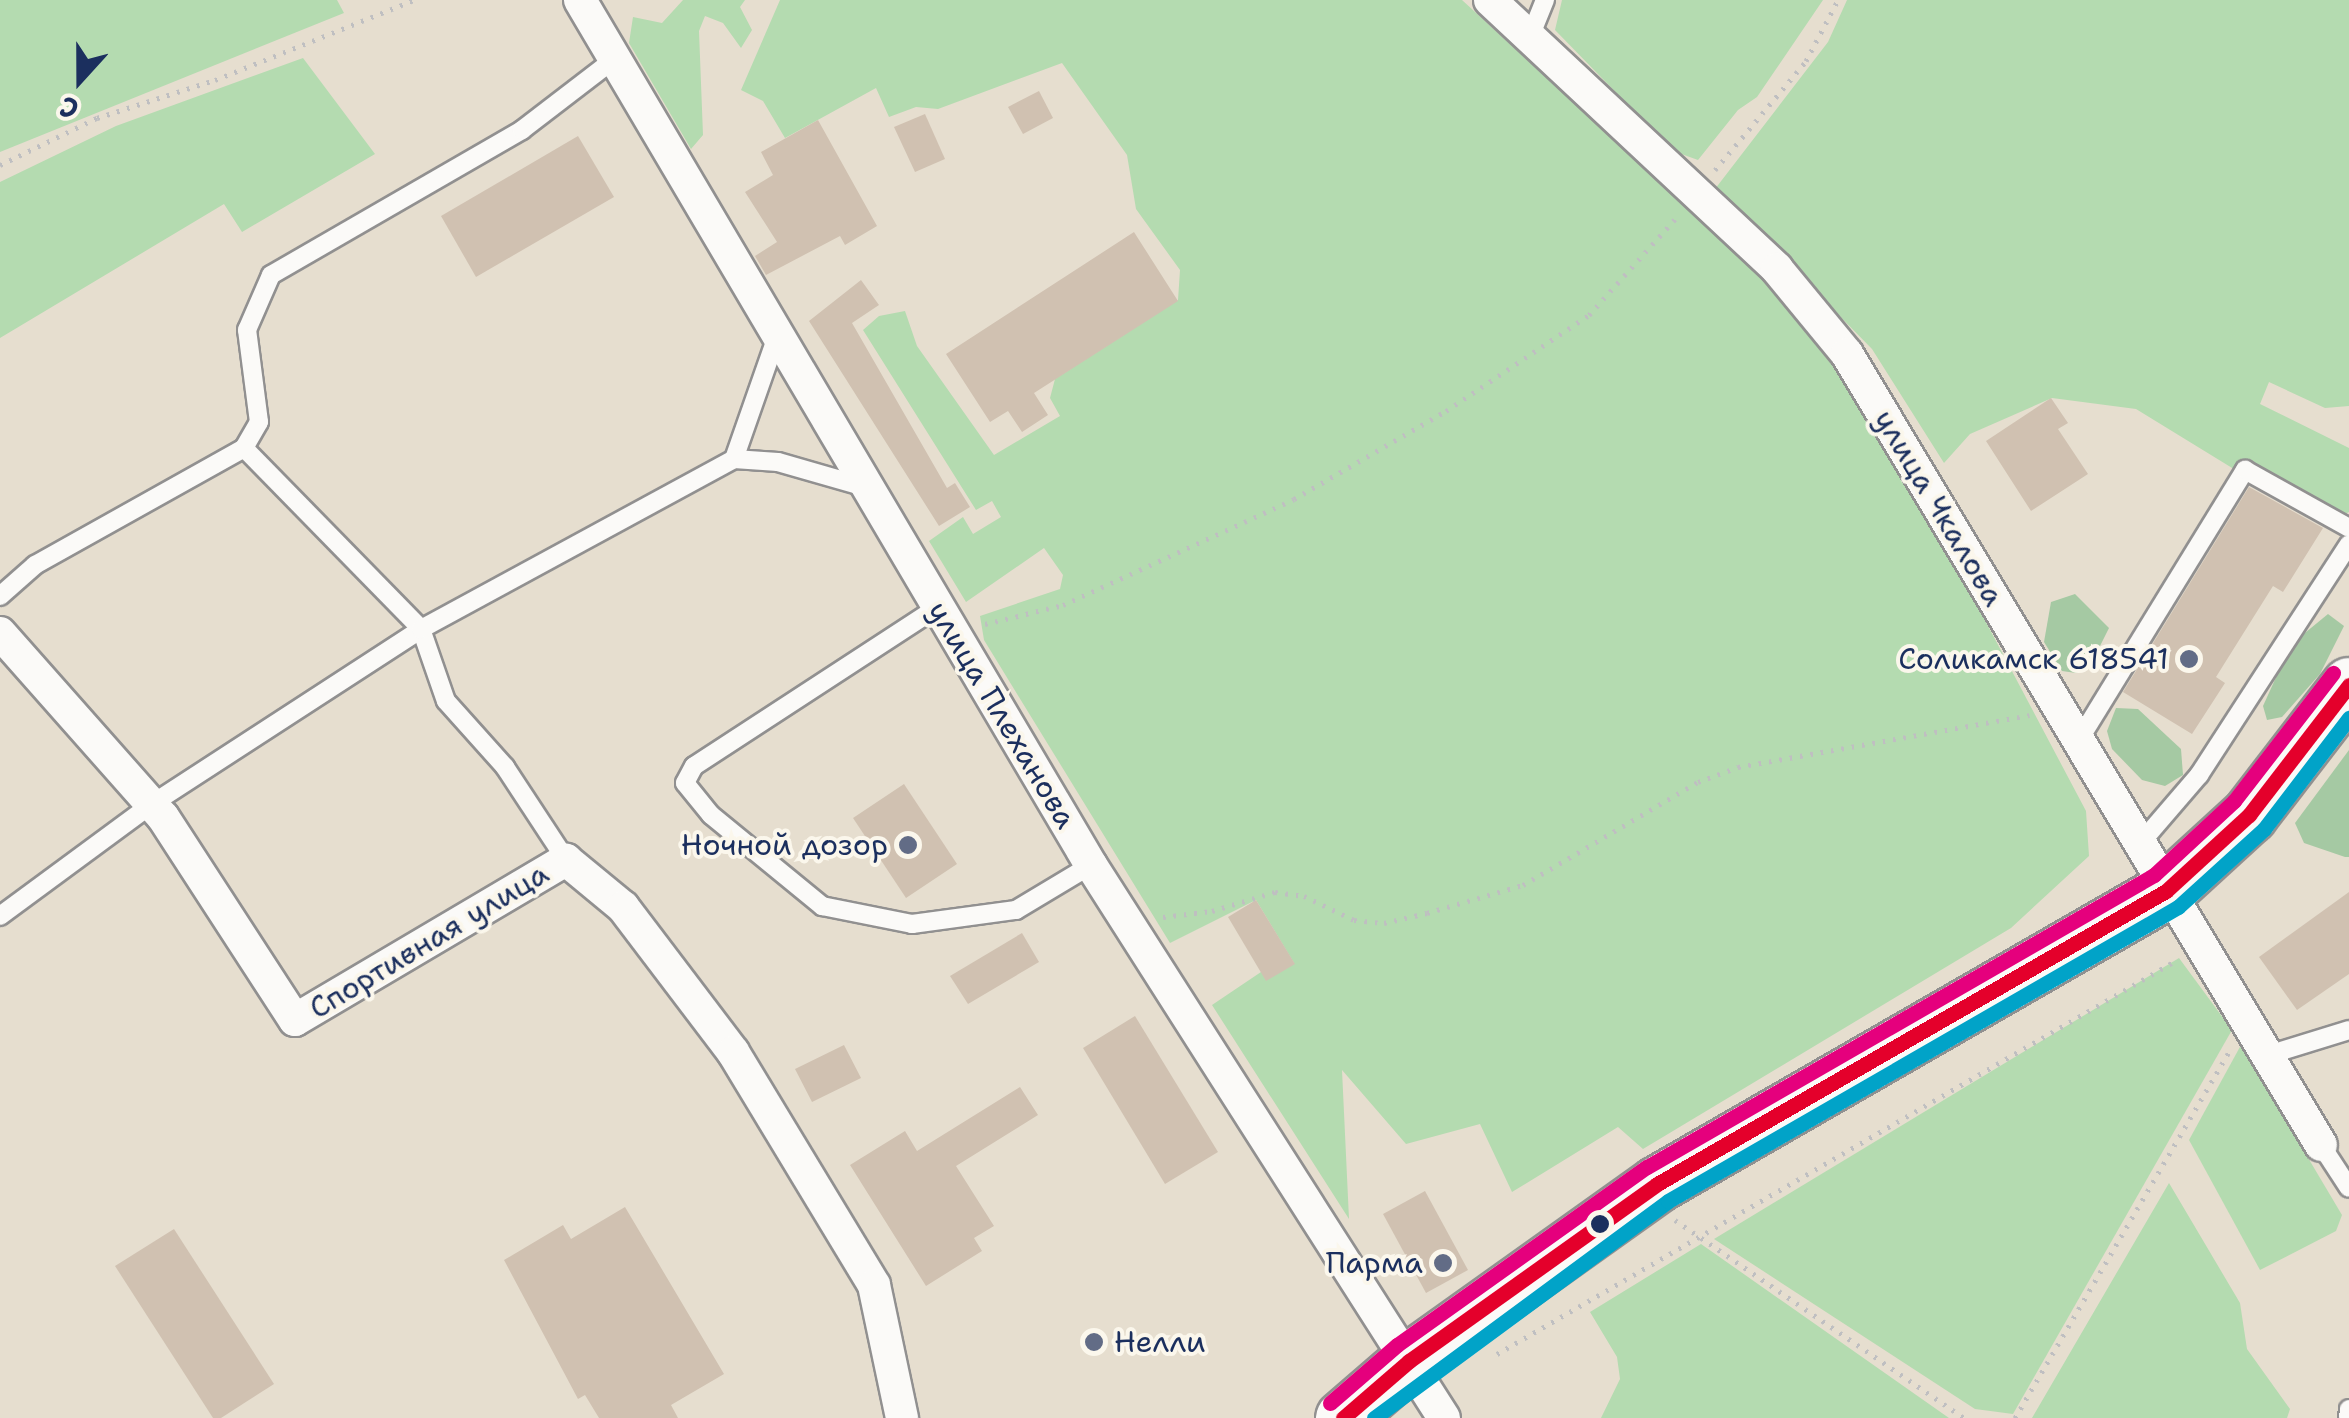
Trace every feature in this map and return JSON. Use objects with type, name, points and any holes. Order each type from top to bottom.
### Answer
[{"type":"highway","points":[[1343,1418],[1409,1361],[1640,1196],[2152,869],[2249,815],[2349,685]]},
{"type":"street","name":"улица Плеханова","points":[[580,0],[612,61],[1092,865],[1444,1418]]},
{"type":"street","name":"улица Чкалова","points":[[1490,0],[1777,269],[1848,354],[2244,1026],[2335,1150]]},
{"type":"street","name":"Спортивная улица","points":[[0,633],[152,804],[226,907],[295,1020],[566,860],[623,907],[686,983],[874,1286],[902,1418]]},
{"type":"lane","points":[[1530,37],[1545,0]]},
{"type":"lane","points":[[0,596],[36,565],[244,448],[259,422],[247,330],[271,275],[522,130],[612,61]]},
{"type":"lane","points":[[734,459],[777,336]]},
{"type":"lane","points":[[244,448],[421,628],[446,701],[506,767],[566,860]]},
{"type":"lane","points":[[0,916],[152,804],[421,628],[734,459],[778,462],[868,488]]},
{"type":"lane","points":[[2076,743],[2245,470],[2349,528]]},
{"type":"lane","points":[[2152,869],[2209,761],[2349,544]]},
{"type":"lane","points":[[946,620],[694,766],[685,783],[711,815],[822,906],[912,924],[1016,910],[1092,865]]},
{"type":"lane","points":[[2264,1056],[2349,1030]]},
{"type":"lane","points":[[2335,1150],[2349,1188]]},
{"type":"lane","points":[[2348,1418],[2349,1409]]},
{"type":"path","points":[[0,165],[97,118],[215,80],[414,0]]},
{"type":"path","points":[[946,620],[1063,605],[1294,499],[1446,411],[1589,315],[1806,60],[1838,0]]},
{"type":"path","points":[[1120,910],[1176,918],[1274,892],[1304,896],[1354,920],[1384,922],[1522,885],[1698,782],[1738,766],[2058,713]]},
{"type":"path","points":[[1494,1356],[2198,947]]},
{"type":"path","points":[[2015,1418],[2244,1026]]},
{"type":"path","points":[[1640,1196],[1964,1418]]},
{"type":"green space","points":[[0,0],[337,0],[344,13],[0,152]]},
{"type":"green space","points":[[683,0],[745,0],[740,7],[752,30],[741,48],[723,23],[705,16],[699,31],[703,135],[691,149],[629,43],[633,17],[662,23]]},
{"type":"green space","points":[[780,0],[1462,0],[1759,273],[1823,351],[1943,541],[2086,811],[2089,856],[2011,928],[1643,1149],[1618,1127],[1512,1192],[1480,1124],[1406,1144],[1342,1070],[1349,1219],[1212,1005],[1261,972],[1294,963],[1256,900],[1170,943],[984,640],[980,616],[1060,589],[1063,575],[1044,548],[966,602],[929,541],[963,517],[973,534],[1001,517],[992,501],[976,510],[863,330],[879,316],[905,311],[917,346],[994,455],[1060,416],[1050,398],[1055,379],[1178,300],[1180,270],[1136,209],[1127,155],[1062,63],[938,109],[916,107],[889,117],[876,88],[785,138],[763,101],[741,90]]},
{"type":"green space","points":[[1562,0],[1823,0],[1757,97],[1738,110],[1698,160],[1673,151],[1555,30]]},
{"type":"green space","points":[[1847,0],[2349,0],[2349,406],[2325,408],[2269,382],[2260,404],[2349,448],[2349,512],[2325,525],[2136,409],[2052,398],[1970,434],[1944,463],[1872,349],[1715,189],[1828,42]]},
{"type":"green space","points":[[303,58],[375,154],[242,232],[224,204],[0,338],[0,182],[116,126]]},
{"type":"green space","points":[[2075,594],[2109,628],[2089,668],[2076,673],[2062,671],[2044,642],[2051,602]]},
{"type":"green space","points":[[2328,614],[2344,626],[2320,674],[2282,717],[2267,720],[2263,706],[2278,673],[2300,637]]},
{"type":"green space","points":[[2116,708],[2138,709],[2181,749],[2183,775],[2165,786],[2142,780],[2112,749],[2107,731]]},
{"type":"green space","points":[[2349,750],[2349,857],[2345,857],[2304,843],[2295,823]]},
{"type":"green space","points":[[2179,958],[2232,1030],[2013,1414],[1975,1409],[1714,1239]]},
{"type":"green space","points":[[2241,1045],[2342,1215],[2336,1231],[2260,1270],[2189,1140]]},
{"type":"green space","points":[[2169,1183],[2240,1303],[2247,1349],[2290,1409],[2287,1418],[2032,1418]]},
{"type":"green space","points":[[1701,1244],[1949,1418],[1601,1418],[1620,1379],[1617,1357],[1590,1312]]},
{"type":"building","points":[[1039,91],[1053,118],[1023,134],[1008,107]]},
{"type":"building","points":[[925,114],[945,159],[915,172],[894,127]]},
{"type":"building","points":[[818,120],[877,226],[845,245],[840,236],[766,275],[755,256],[777,242],[745,192],[773,175],[761,152]]},
{"type":"building","points":[[578,136],[614,197],[476,277],[441,216]]},
{"type":"building","points":[[1134,232],[1178,301],[1034,393],[1048,415],[1022,432],[1008,411],[990,422],[946,354]]},
{"type":"building","points":[[861,280],[879,305],[852,323],[947,488],[955,483],[970,507],[939,526],[809,321]]},
{"type":"building","points":[[2051,398],[2068,423],[2058,429],[2088,474],[2031,511],[1986,441]]},
{"type":"building","points":[[2249,487],[2323,528],[2283,592],[2273,586],[2216,677],[2225,683],[2192,734],[2123,692]]},
{"type":"building","points":[[904,784],[957,864],[906,898],[853,818]]},
{"type":"building","points":[[2349,892],[2349,974],[2297,1010],[2259,957]]},
{"type":"building","points":[[1256,900],[1295,964],[1266,981],[1228,917]]},
{"type":"building","points":[[1022,933],[1039,962],[968,1004],[950,976]]},
{"type":"building","points":[[1135,1016],[1218,1152],[1165,1184],[1083,1048]]},
{"type":"building","points":[[844,1045],[861,1078],[812,1102],[795,1069]]},
{"type":"building","points":[[1020,1087],[1038,1115],[956,1166],[994,1226],[974,1238],[982,1251],[926,1286],[850,1165],[905,1131],[917,1151]]},
{"type":"building","points":[[1425,1191],[1468,1270],[1426,1293],[1383,1214]]},
{"type":"building","points":[[625,1207],[724,1374],[671,1405],[678,1418],[599,1418],[585,1395],[578,1399],[504,1260],[563,1225],[571,1239]]},
{"type":"building","points":[[174,1229],[274,1384],[221,1418],[213,1418],[115,1266]]},
{"type":"transit line","points":[[1330,1403],[1397,1345],[1647,1167],[2154,875],[2234,801],[2333,673]]},
{"type":"transit line","points":[[1343,1418],[1409,1361],[1657,1184],[2166,891],[2249,815],[2349,685]]},
{"type":"transit line","points":[[1374,1418],[1668,1201],[2178,907],[2264,829],[2349,718]]},
{"type":"place","name":"Соликамск 618541","points":[[2189,659]]},
{"type":"place","name":"Ночной дозор","points":[[908,845]]},
{"type":"place","name":"Парма","points":[[1443,1263]]},
{"type":"place","name":"Нелли","points":[[1094,1342]]}]
